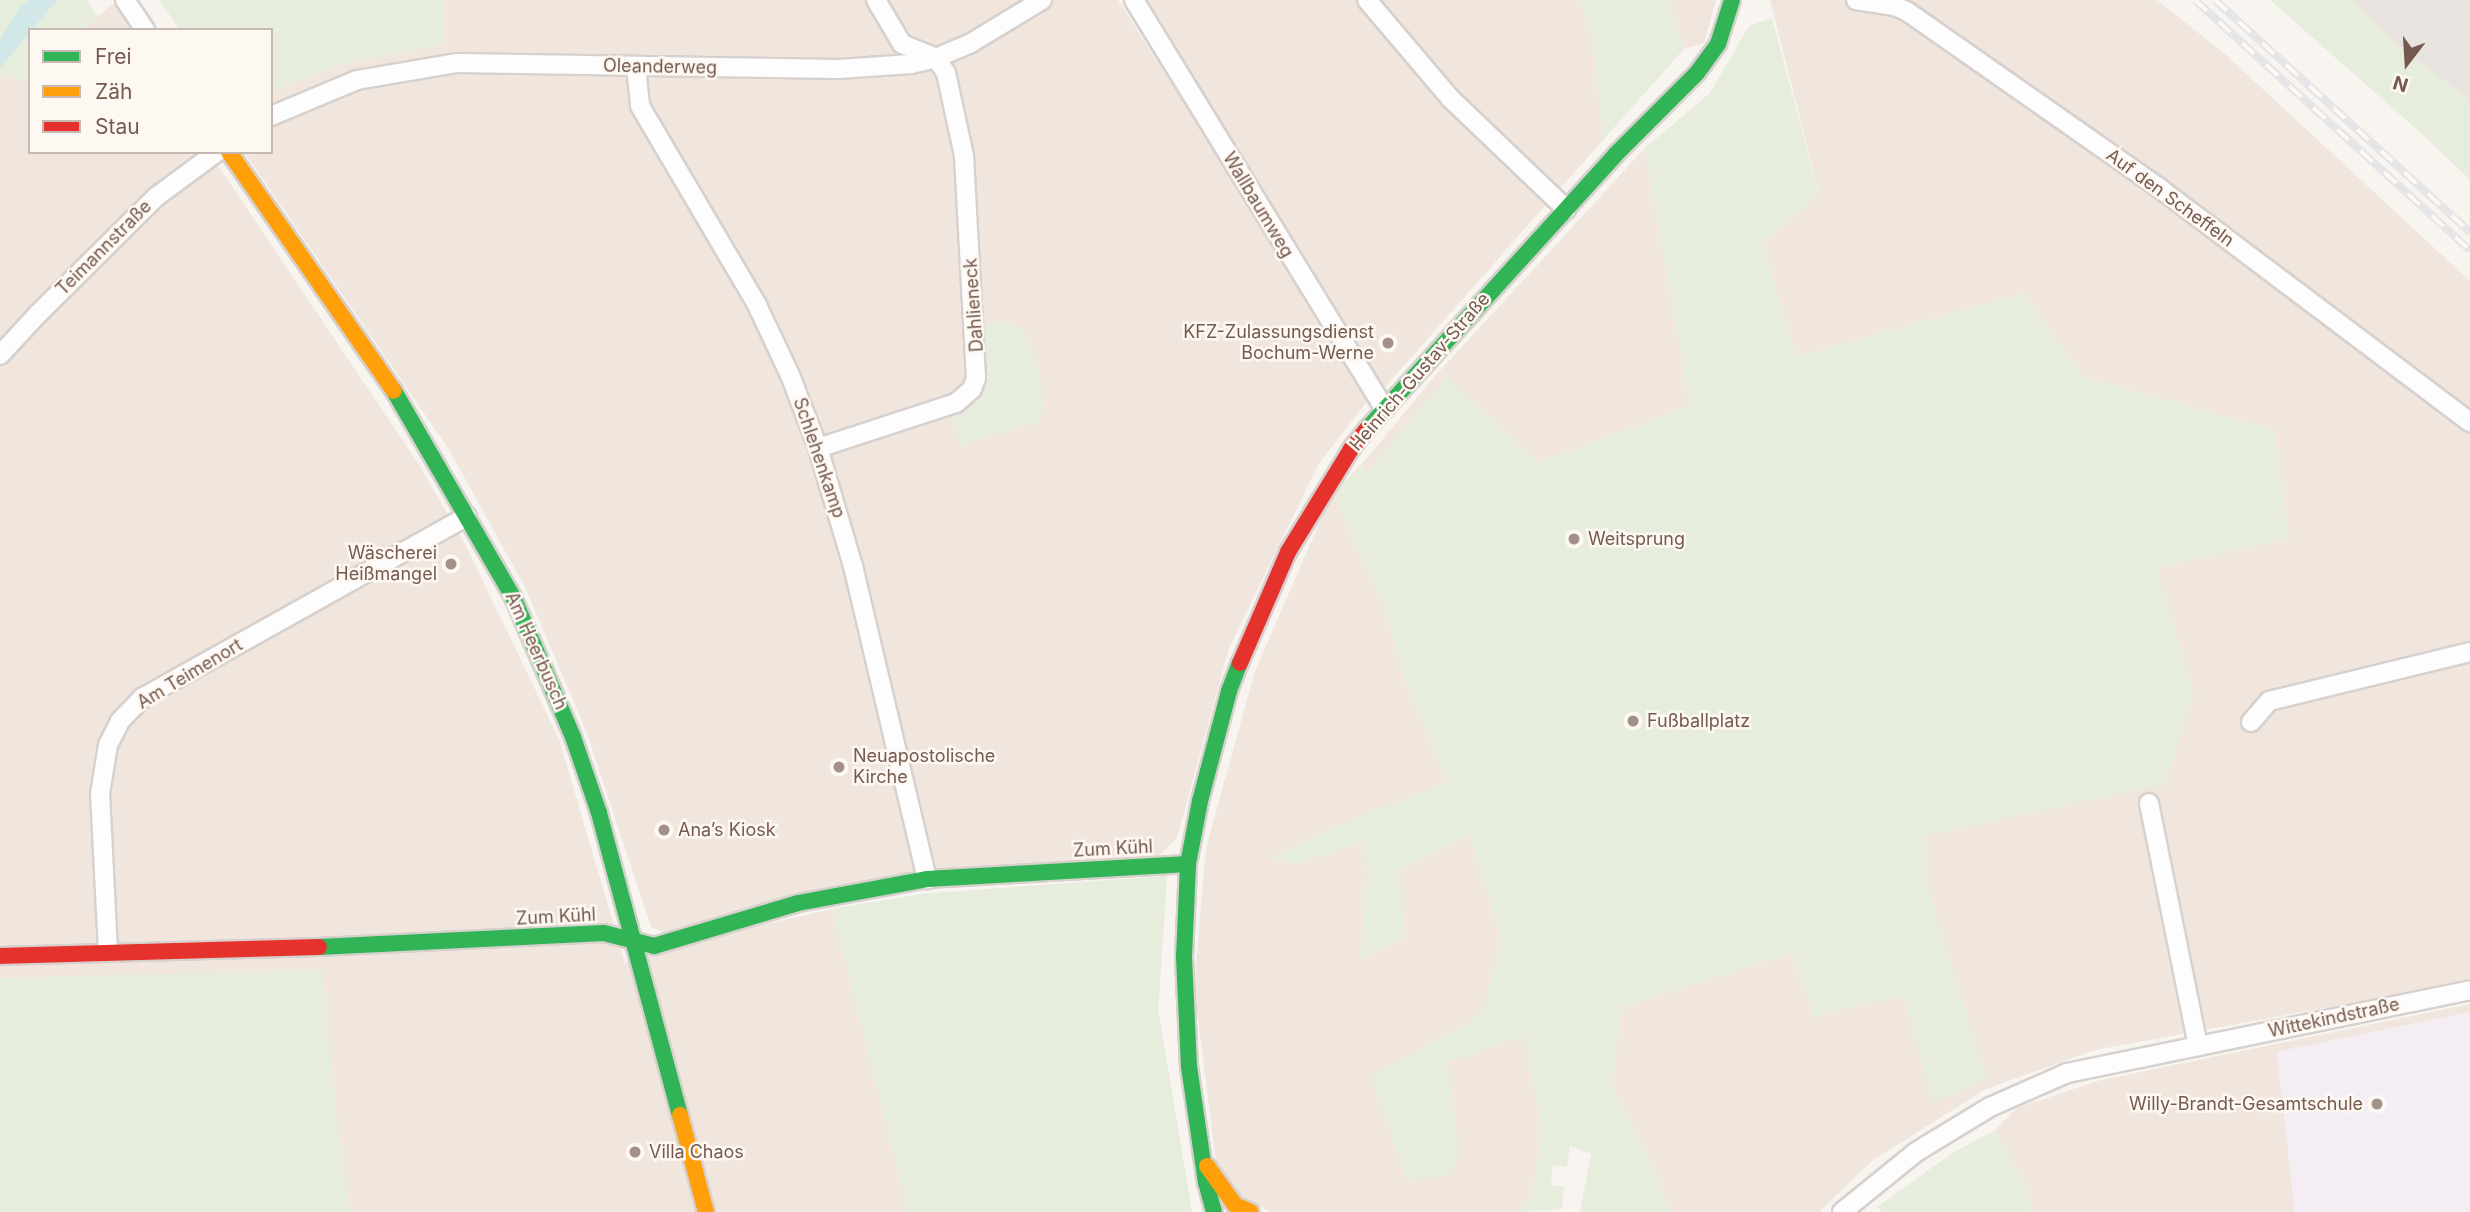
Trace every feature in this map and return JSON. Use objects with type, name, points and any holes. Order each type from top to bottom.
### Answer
[{"type":"street","points":[[125,0],[144,28]]},
{"type":"street","points":[[876,0],[902,44],[936,58]]},
{"type":"street","name":"Oleanderweg","points":[[273,115],[357,80],[457,63],[880,68],[936,58],[971,43],[1042,0]]},
{"type":"street","name":"Wallbaumweg","points":[[1134,0],[1384,408]]},
{"type":"street","points":[[1367,0],[1450,98],[1566,209]]},
{"type":"street","name":"Heinrich-Gustav-Straße","points":[[1214,1212],[1202,1158],[1189,1067],[1184,957],[1188,864],[1200,801],[1229,691],[1256,621],[1288,552],[1351,449],[1384,408],[1566,209],[1697,73],[1718,44],[1732,0]]},
{"type":"street","name":"Auf den Scheffeln","points":[[1856,0],[1895,6],[1908,12],[2162,190],[2470,422]]},
{"type":"street","name":"Dahlieneck","points":[[818,448],[956,403],[972,389],[976,378],[964,156],[946,73],[936,58]]},
{"type":"street","name":"Schlehenkamp","points":[[636,67],[640,106],[757,305],[789,374],[818,448],[853,566],[927,879]]},
{"type":"street","name":"Teimannstraße","points":[[0,355],[156,197],[214,154]]},
{"type":"street","name":"Am Heerbusch","points":[[230,154],[403,404],[513,597],[573,737],[612,856],[706,1212]]},
{"type":"street","name":"Am Teimenort","points":[[108,951],[100,794],[108,744],[120,721],[142,698],[467,516]]},
{"type":"street","points":[[2251,722],[2269,701],[2470,652]]},
{"type":"street","points":[[2149,803],[2198,1046]]},
{"type":"street","name":"Zum Kühl","points":[[0,956],[333,947],[604,933],[654,946],[798,903],[927,879],[1188,864]]},
{"type":"street","name":"Wittekindstraße","points":[[1842,1212],[1916,1152],[1990,1107],[2067,1073],[2470,990]]},
{"type":"street","points":[[1202,1158],[1235,1205],[1251,1212]]},
{"type":"shaded area","points":[[29,0],[57,0],[34,28],[28,28],[28,35],[0,68],[0,40],[21,5]]},
{"type":"shaded area","points":[[443,0],[1118,0],[1371,396],[1318,465],[1229,648],[1177,838],[1158,856],[916,873],[665,933],[651,927],[586,730],[525,587],[448,448],[245,154],[273,154],[273,91],[348,63],[444,44]]},
{"type":"shaded area","points":[[1147,0],[1580,0],[1593,39],[1603,140],[1385,387],[1226,140]]},
{"type":"shaded area","points":[[1668,0],[1716,0],[1704,43],[1684,49]]},
{"type":"shaded area","points":[[1770,0],[2157,0],[2226,55],[2470,281],[2470,978],[2401,994],[2095,1050],[1986,1089],[1873,1160],[1819,1212],[1671,1212],[1655,1172],[1612,1087],[1621,1008],[1792,952],[1814,1017],[1860,866],[2193,694],[2156,568],[2289,538],[2274,430],[2083,377],[2024,293],[1796,357],[1762,243],[1819,193]]},
{"type":"shaded area","points":[[2352,0],[2470,0],[2470,100],[2398,46]]},
{"type":"shaded area","points":[[112,4],[119,8],[131,28],[85,28]]},
{"type":"shaded area","points":[[0,75],[25,80],[28,78],[28,154],[210,154],[420,466],[466,546],[559,739],[625,963],[743,929],[832,909],[922,894],[1167,876],[1158,1010],[1192,1212],[0,1212]]},
{"type":"shaded area","points":[[1645,148],[1690,406],[1538,463],[1507,435],[1366,474],[1363,466],[1333,494],[1385,608],[1405,680],[1448,783],[1271,857],[1294,864],[1365,840],[1367,880],[1360,959],[1405,938],[1398,870],[1470,835],[1517,992],[1542,1132],[1532,1195],[1520,1212],[1270,1212],[1239,1194],[1216,1162],[1194,988],[1206,848],[1255,671],[1332,494],[1362,464],[1436,375]]},
{"type":"shaded area","points":[[2470,1004],[2470,1012],[2277,1052],[2295,1212],[2032,1212],[2026,1187],[1995,1130],[2017,1108],[2097,1081]]},
{"type":"shaded area","name":"Willy-Brandt-Gesamtschule","points":[[2470,1012],[2470,1212],[2295,1212],[2277,1052]]},
{"type":"green space","points":[[0,0],[87,0],[98,17],[85,28],[28,28],[28,78],[25,80],[0,75]]},
{"type":"green space","points":[[159,0],[443,0],[444,44],[348,63],[273,91],[273,28],[179,28]]},
{"type":"green space","points":[[1580,0],[1668,0],[1684,49],[1603,140],[1593,39]]},
{"type":"green space","points":[[2270,0],[2352,0],[2398,46],[2470,100],[2470,180],[2423,135]]},
{"type":"green space","points":[[1772,18],[1819,194],[1762,243],[1796,357],[2024,293],[2083,377],[2274,430],[2289,538],[2157,568],[2194,694],[2165,784],[1924,836],[1929,892],[1987,1080],[1933,1102],[1903,995],[1814,1017],[1792,952],[1621,1008],[1612,1087],[1655,1172],[1671,1212],[1580,1212],[1591,1154],[1570,1146],[1567,1167],[1553,1165],[1551,1185],[1564,1187],[1562,1209],[1520,1212],[1532,1195],[1542,1132],[1524,1036],[1448,1062],[1459,1153],[1450,1175],[1406,1180],[1371,1077],[1483,1013],[1501,938],[1470,835],[1399,870],[1405,938],[1360,959],[1367,880],[1365,841],[1294,864],[1269,857],[1364,814],[1448,783],[1405,680],[1385,608],[1333,494],[1363,465],[1366,473],[1447,377],[1538,463],[1690,406],[1645,148],[1710,93],[1749,26]]},
{"type":"green space","points":[[1006,321],[1024,332],[1037,360],[1044,407],[1038,422],[960,445],[952,418],[966,413],[979,401],[985,385],[985,325]]},
{"type":"green space","points":[[1167,876],[1158,1010],[1192,1212],[908,1212],[832,909],[922,894]]},
{"type":"green space","points":[[322,970],[338,1129],[350,1212],[0,1212],[0,978]]},
{"type":"green space","points":[[1995,1130],[2026,1187],[2032,1212],[1882,1212],[1877,1207],[1951,1154]]},
{"type":"railway","points":[[2195,0],[2470,250]]},
{"type":"railway","points":[[2215,0],[2470,232]]},
{"type":"traffic: fast","points":[[1366,430],[1615,155],[1697,73],[1718,44],[1732,0]]},
{"type":"traffic: fast","points":[[394,391],[513,597],[573,737],[599,813],[680,1115]]},
{"type":"traffic: fast","points":[[1214,1212],[1206,1183],[1189,1067],[1184,957],[1188,864],[1200,801],[1229,691],[1240,663]]},
{"type":"traffic: fast","points":[[319,947],[604,933],[654,946],[798,903],[927,879],[1188,864]]},
{"type":"traffic: slow","points":[[230,154],[394,391]]},
{"type":"traffic: slow","points":[[680,1115],[706,1212]]},
{"type":"traffic: slow","points":[[1207,1166],[1235,1205],[1251,1212]]},
{"type":"traffic: jam","points":[[1240,663],[1288,552],[1351,449],[1366,430]]},
{"type":"traffic: jam","points":[[0,956],[319,947]]},
{"type":"place","name":"KFZ-Zulassungsdienst Bochum-Werne","points":[[1388,343]]},
{"type":"place","name":"Weitsprung","points":[[1574,539]]},
{"type":"place","name":"Wäscherei Heißmangel","points":[[451,564]]},
{"type":"place","name":"Fußballplatz","points":[[1633,721]]},
{"type":"place","name":"Neuapostolische Kirche","points":[[839,767]]},
{"type":"place","name":"Anaʼs Kiosk","points":[[664,830]]},
{"type":"place","name":"Willy-Brandt-Gesamtschule","points":[[2377,1104]]},
{"type":"place","name":"Villa Chaos","points":[[635,1152]]}]
